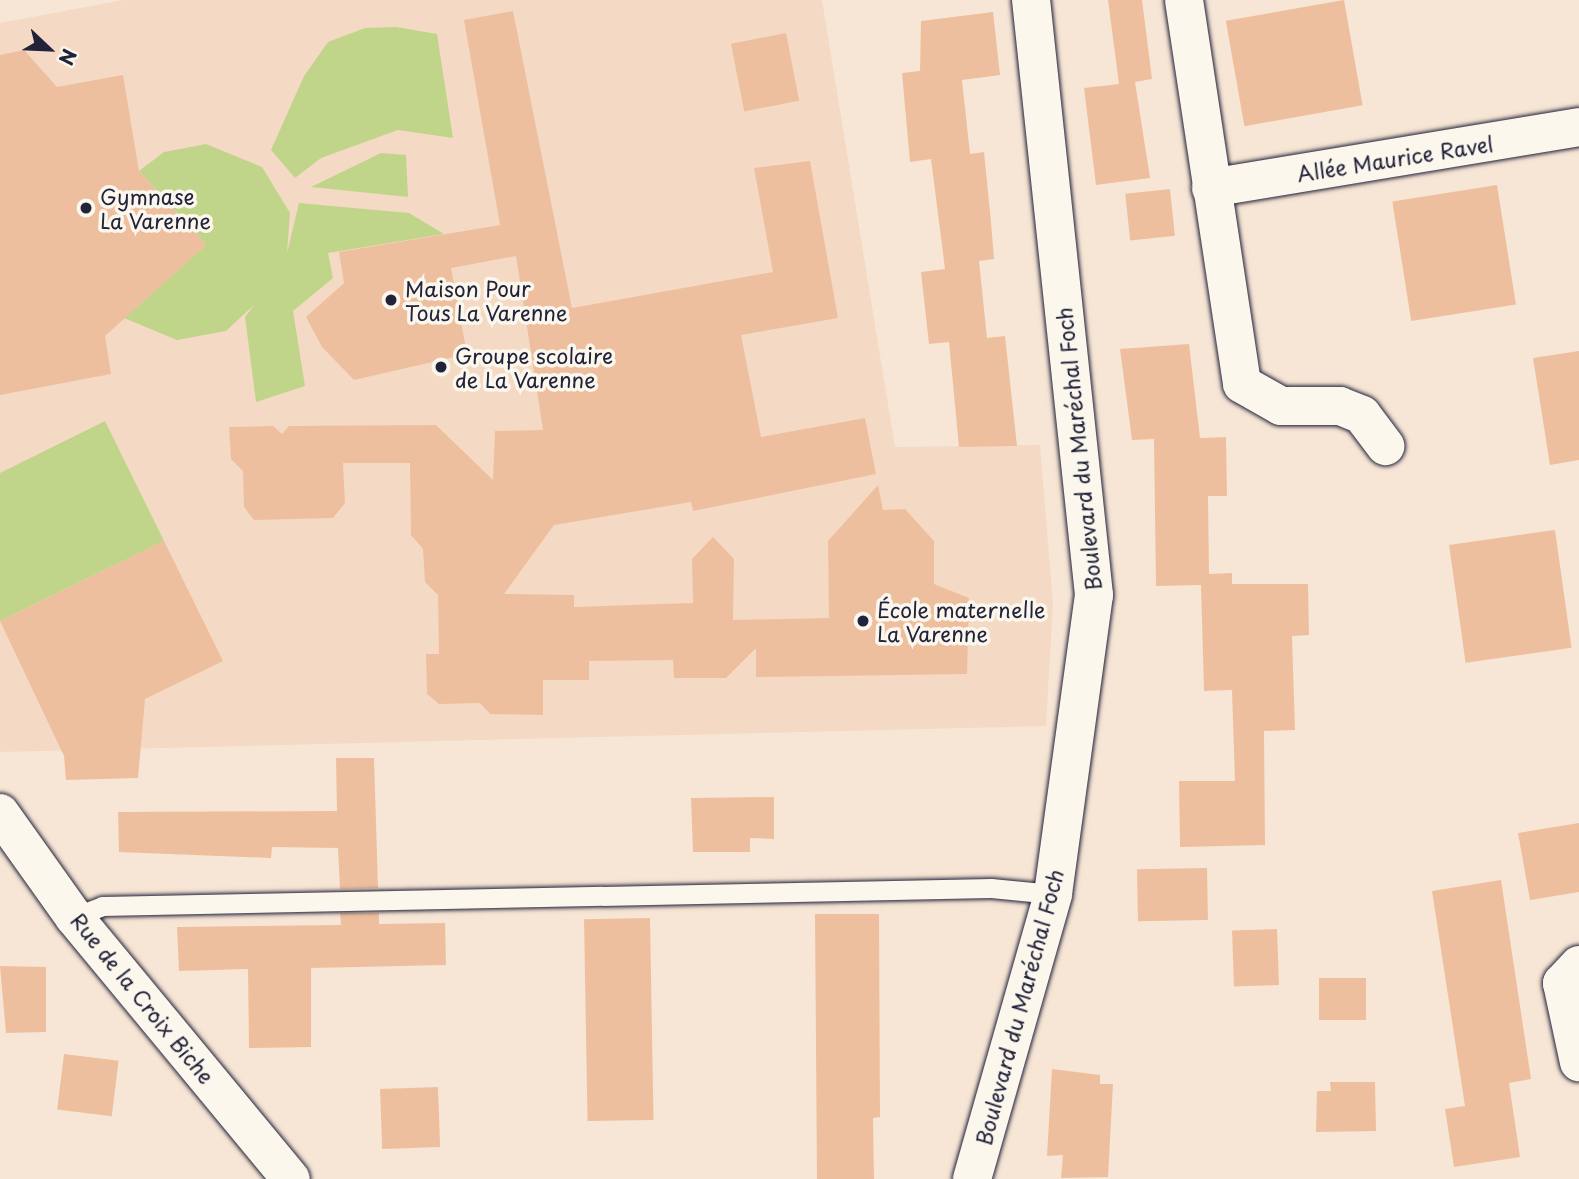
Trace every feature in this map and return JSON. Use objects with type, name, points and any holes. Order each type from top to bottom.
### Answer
[{"type":"street","name":"Boulevard du Maréchal Foch","points":[[972,1179],[1053,894],[1094,595],[1031,0]]},
{"type":"street","points":[[1184,0],[1242,384],[1281,406],[1340,406],[1362,415],[1385,446]]},
{"type":"street","name":"Allée Maurice Ravel","points":[[1211,188],[1579,127]]},
{"type":"street","name":"Rue de la Croix Biche","points":[[0,813],[74,917],[292,1179]]},
{"type":"street","points":[[1579,965],[1562,983],[1579,1062]]},
{"type":"lane","points":[[74,917],[102,906],[129,905],[991,888],[1053,894]]},
{"type":"shaded area","name":"Groupe scolaire de La Varenne","points":[[123,0],[822,0],[895,447],[1040,445],[1053,604],[1046,726],[0,752],[0,23]]},
{"type":"green space","points":[[396,27],[437,34],[453,138],[398,130],[321,158],[295,178],[271,150],[304,76],[328,42],[365,28]]},
{"type":"green space","points":[[206,144],[262,167],[290,213],[287,253],[299,203],[409,213],[444,234],[328,253],[333,278],[293,311],[305,386],[256,402],[245,317],[254,305],[226,331],[177,340],[124,318],[206,245],[139,171],[164,152]]},
{"type":"green space","points":[[381,153],[406,155],[408,197],[311,187]]},
{"type":"green space","points":[[105,421],[164,541],[0,621],[0,473]]},
{"type":"building","points":[[1108,0],[1142,0],[1152,79],[1135,82],[1150,178],[1096,185],[1084,88],[1119,84]]},
{"type":"building","points":[[1344,0],[1363,105],[1244,126],[1226,21]]},
{"type":"building","points":[[513,11],[572,308],[773,272],[754,168],[810,161],[838,318],[741,335],[761,437],[865,418],[876,474],[693,511],[691,502],[554,525],[504,594],[574,595],[574,607],[693,603],[692,559],[713,537],[734,559],[733,620],[829,618],[828,541],[878,485],[883,510],[905,509],[934,541],[934,584],[969,598],[967,674],[756,677],[756,648],[726,678],[674,678],[673,660],[589,661],[589,680],[543,680],[543,715],[490,714],[480,703],[439,704],[427,694],[426,654],[439,654],[438,595],[425,582],[423,549],[411,535],[410,463],[343,463],[345,503],[333,518],[254,520],[244,507],[243,471],[231,459],[229,427],[273,426],[282,434],[289,426],[436,425],[493,480],[495,431],[543,430],[516,256],[451,268],[467,354],[354,380],[322,347],[306,317],[344,283],[339,252],[500,225],[464,20]]},
{"type":"building","points":[[993,12],[1000,75],[962,80],[970,154],[984,152],[991,222],[994,259],[979,261],[987,338],[1005,336],[1017,446],[959,447],[949,342],[929,344],[921,272],[945,269],[931,159],[910,162],[902,73],[920,71],[921,21]]},
{"type":"building","points":[[786,33],[799,101],[744,111],[731,44]]},
{"type":"building","name":"Gymnase La Varenne","points":[[24,50],[57,87],[123,75],[139,171],[206,245],[105,336],[111,374],[0,395],[0,55]]},
{"type":"building","points":[[1497,185],[1516,305],[1411,321],[1392,202]]},
{"type":"building","points":[[1170,189],[1175,236],[1130,240],[1125,194]]},
{"type":"building","points":[[1189,344],[1200,438],[1226,437],[1227,496],[1208,496],[1209,574],[1232,573],[1232,584],[1308,584],[1309,635],[1292,636],[1295,730],[1264,731],[1265,845],[1180,847],[1179,781],[1235,781],[1232,690],[1204,691],[1201,585],[1156,586],[1154,439],[1132,440],[1120,349]]},
{"type":"building","points":[[1579,351],[1579,460],[1550,465],[1533,358]]},
{"type":"building","points":[[1555,530],[1572,648],[1466,663],[1449,545]]},
{"type":"building","points":[[164,541],[223,661],[145,699],[138,778],[66,780],[64,756],[0,621]]},
{"type":"building","points":[[336,758],[374,758],[378,888],[340,889],[338,848],[272,847],[271,858],[119,852],[118,812],[337,811]]},
{"type":"building","points":[[774,797],[774,839],[750,838],[750,852],[693,852],[691,798]]},
{"type":"building","points":[[1579,823],[1579,892],[1530,900],[1518,833]]},
{"type":"building","points":[[1207,868],[1208,920],[1138,921],[1137,869]]},
{"type":"building","points":[[1501,880],[1531,1079],[1509,1083],[1520,1157],[1454,1167],[1445,1109],[1465,1106],[1432,891]]},
{"type":"building","points":[[340,913],[379,913],[379,924],[445,923],[446,965],[311,968],[311,1047],[249,1048],[248,969],[179,971],[177,927],[341,925]]},
{"type":"building","points":[[815,914],[879,914],[880,1117],[873,1118],[874,1179],[817,1179]]},
{"type":"building","points":[[650,918],[654,1120],[588,1121],[584,919]]},
{"type":"building","points":[[1277,929],[1279,985],[1234,987],[1232,931]]},
{"type":"building","points":[[0,966],[46,967],[46,1032],[6,1033]]},
{"type":"building","points":[[1319,978],[1366,978],[1366,1020],[1319,1020]]},
{"type":"building","points":[[64,1054],[119,1061],[112,1116],[57,1110]]},
{"type":"building","points":[[1052,1069],[1100,1075],[1100,1084],[1113,1084],[1108,1177],[1061,1178],[1063,1155],[1047,1156]]},
{"type":"building","points":[[1330,1082],[1375,1082],[1376,1131],[1316,1132],[1317,1091],[1331,1091]]},
{"type":"building","points":[[438,1087],[440,1147],[382,1149],[380,1089]]},
{"type":"place","name":"Gymnase La Varenne","points":[[86,208]]},
{"type":"place","name":"Maison Pour Tous La Varenne","points":[[391,300]]},
{"type":"place","name":"Groupe scolaire de La Varenne","points":[[441,367]]},
{"type":"place","name":"École maternelle La Varenne","points":[[863,621]]}]
